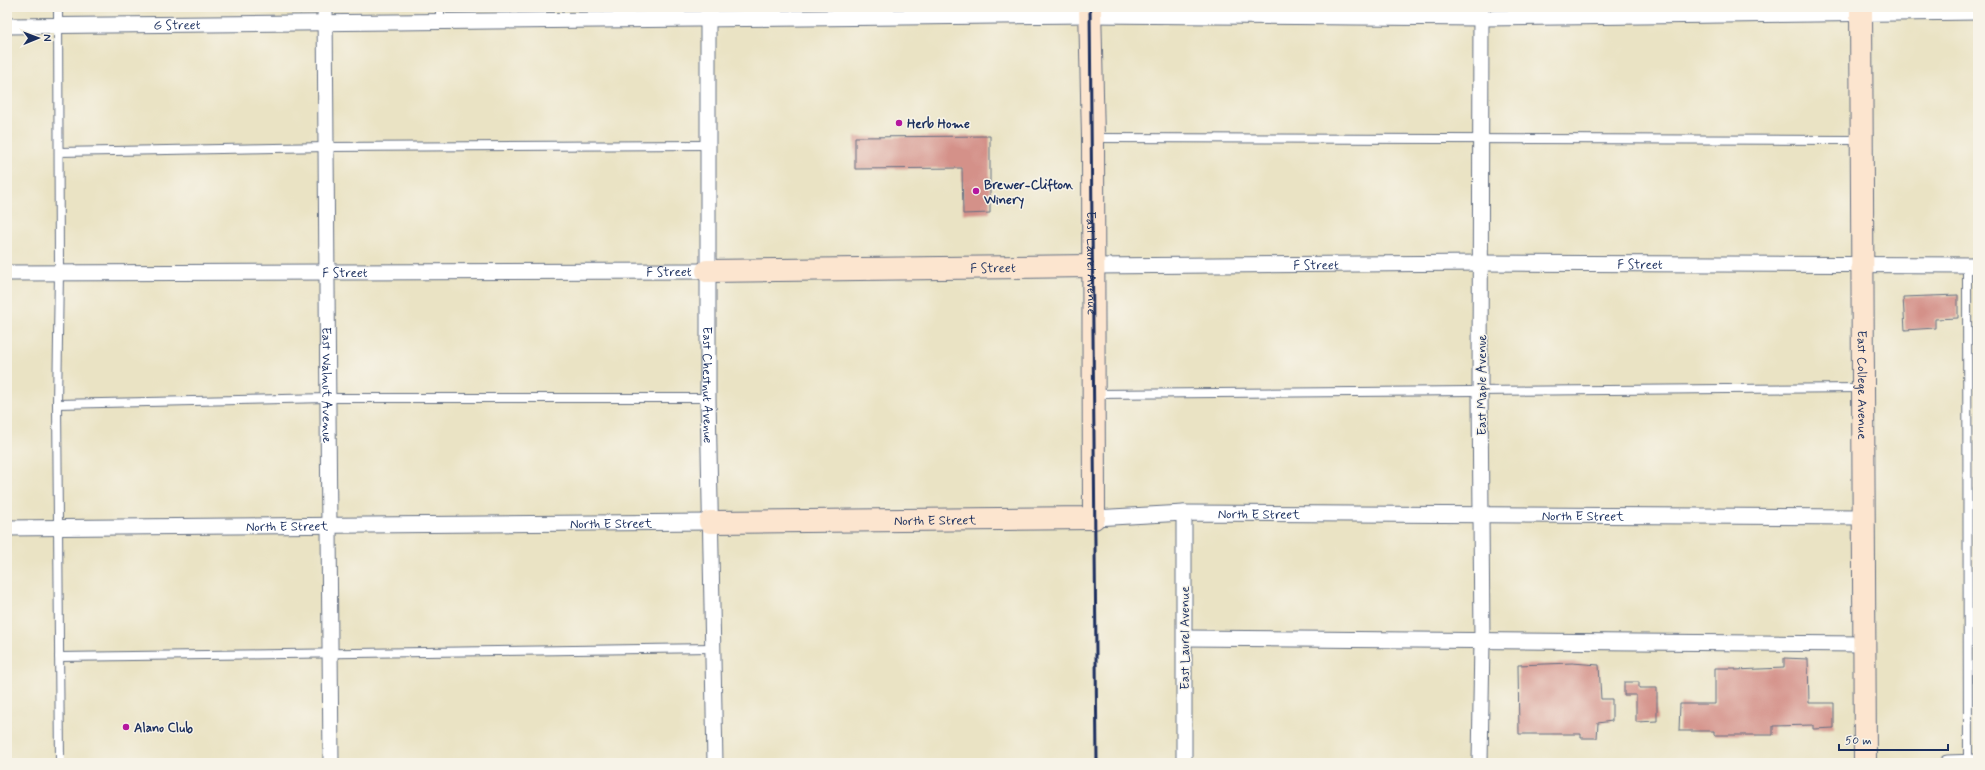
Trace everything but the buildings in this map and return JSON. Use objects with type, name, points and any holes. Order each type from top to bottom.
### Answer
[{"type":"street","name":"East Walnut Avenue","points":[[325,7],[328,273],[327,526],[331,763]]},
{"type":"street","name":"G Street","points":[[7,26],[58,24],[325,22],[440,14],[1090,11],[1482,12],[1861,10],[1978,12]]},
{"type":"street","name":"East College Avenue","points":[[1861,10],[1862,517],[1865,763]]},
{"type":"street","name":"East Laurel Avenue","points":[[1090,11],[1094,518]]},
{"type":"street","name":"East Maple Avenue","points":[[1480,763],[1482,641],[1480,140],[1482,12]]},
{"type":"street","name":"East Chestnut Avenue","points":[[708,13],[708,398],[715,763]]},
{"type":"street","name":"F Street","points":[[7,273],[707,271],[1481,263],[1972,265]]},
{"type":"street","name":"North E Street","points":[[7,528],[1094,518],[1184,514],[1482,513],[1862,517]]},
{"type":"street","name":"East Laurel Avenue","points":[[1184,514],[1184,763]]},
{"type":"street","points":[[1185,638],[1864,644]]},
{"type":"street","points":[[1947,763],[1973,762]]},
{"type":"lane","points":[[58,7],[59,273],[57,404],[60,763]]},
{"type":"lane","points":[[1092,138],[1861,140]]},
{"type":"lane","points":[[59,152],[327,147],[707,145]]},
{"type":"lane","points":[[1972,265],[1973,762]]},
{"type":"lane","points":[[1093,394],[1862,388]]},
{"type":"lane","points":[[57,404],[328,398],[708,398]]},
{"type":"lane","points":[[59,657],[713,648]]},
{"type":"railway","points":[[1090,7],[1097,763]]},
{"type":"place","name":"Herb Home","points":[[899,123]]},
{"type":"place","name":"Brewer-Clifton Winery","points":[[976,191]]},
{"type":"place","name":"Alano Club","points":[[126,727]]}]
